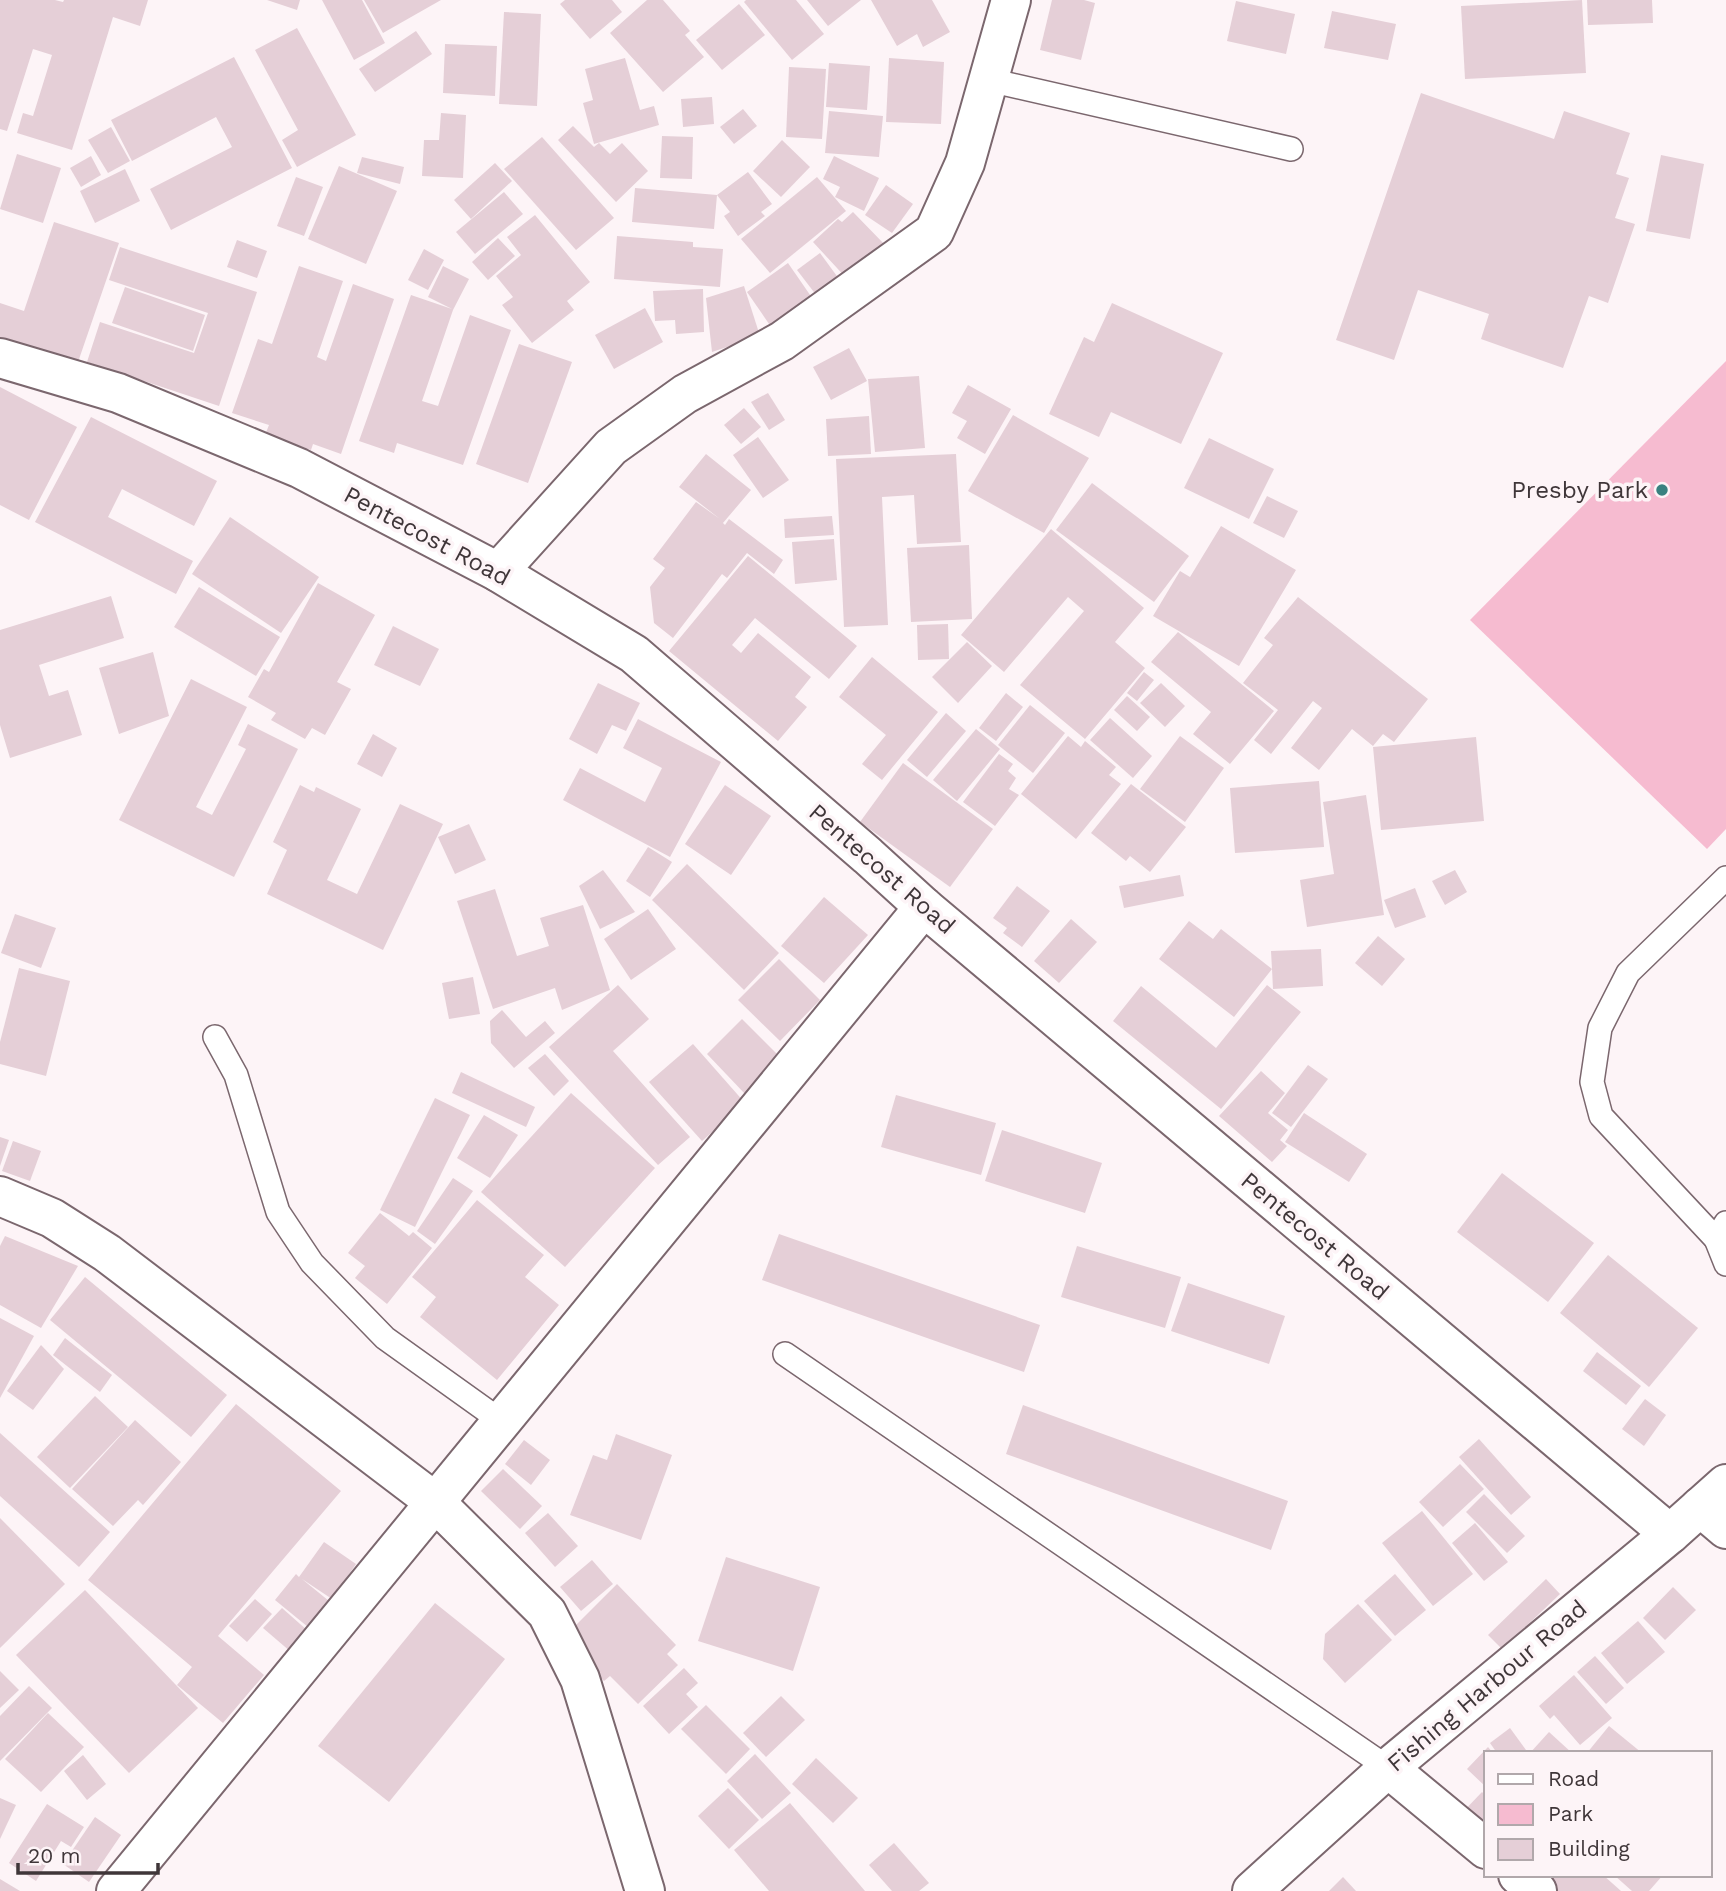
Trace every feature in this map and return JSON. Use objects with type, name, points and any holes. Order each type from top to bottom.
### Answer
[{"type":"street","points":[[498,572],[611,447],[685,394],[782,341],[934,232],[965,163],[1011,0]]},
{"type":"street","name":"Pentecost Road","points":[[0,358],[118,393],[299,468],[498,572],[634,654],[869,856],[924,907],[1670,1534]]},
{"type":"street","points":[[116,1891],[924,907]]},
{"type":"street","points":[[0,1196],[52,1218],[107,1252],[435,1502],[547,1613],[579,1679],[645,1891]]},
{"type":"street","name":"Fishing Harbour Road","points":[[1252,1891],[1388,1768],[1670,1534],[1717,1507]]},
{"type":"street","points":[[1388,1768],[1484,1847]]},
{"type":"street","points":[[1520,1877],[1537,1891]]},
{"type":"lane","points":[[989,80],[1292,149]]},
{"type":"lane","points":[[1726,878],[1628,973],[1600,1028],[1592,1082],[1601,1116],[1721,1231],[1726,1264]]},
{"type":"lane","points":[[215,1037],[236,1075],[278,1212],[312,1263],[385,1338],[501,1421]]},
{"type":"lane","points":[[785,1354],[1388,1768]]},
{"type":"green space","name":"Presby Park","points":[[1726,361],[1726,829],[1707,849],[1470,620]]},
{"type":"building","points":[[0,0],[148,0],[140,26],[113,17],[72,150],[17,133],[23,113],[33,116],[52,55],[33,49],[7,131],[0,129]]},
{"type":"building","points":[[267,0],[300,0],[297,10]]},
{"type":"building","points":[[322,0],[362,0],[385,43],[354,60]]},
{"type":"building","points":[[364,0],[441,0],[383,33]]},
{"type":"building","points":[[565,0],[612,0],[622,12],[590,39],[560,4]]},
{"type":"building","points":[[647,0],[663,0],[690,31],[685,35],[704,57],[663,92],[610,33]]},
{"type":"building","points":[[796,0],[824,34],[792,60],[744,2]]},
{"type":"building","points":[[807,0],[861,0],[828,26]]},
{"type":"building","points":[[871,0],[932,0],[950,32],[923,47],[917,34],[897,46]]},
{"type":"building","points":[[1052,0],[1084,0],[1095,3],[1081,60],[1040,50]]},
{"type":"building","points":[[1582,0],[1586,73],[1465,79],[1461,6]]},
{"type":"building","points":[[1587,0],[1652,0],[1653,23],[1588,25]]},
{"type":"building","points":[[1236,1],[1295,14],[1286,54],[1227,41]]},
{"type":"building","points":[[739,4],[765,35],[722,70],[696,40]]},
{"type":"building","points":[[1332,11],[1396,24],[1388,60],[1324,48]]},
{"type":"building","points":[[504,12],[541,14],[537,106],[499,104]]},
{"type":"building","points":[[297,28],[356,135],[297,167],[282,140],[298,130],[255,50]]},
{"type":"building","points":[[416,31],[432,54],[375,92],[359,69]]},
{"type":"building","points":[[445,44],[497,46],[495,96],[443,93]]},
{"type":"building","points":[[234,57],[292,168],[171,230],[150,189],[232,147],[216,117],[132,161],[111,120]]},
{"type":"building","points":[[625,58],[640,110],[654,106],[659,125],[594,144],[583,103],[593,100],[585,69]]},
{"type":"building","points":[[889,58],[944,62],[941,124],[886,122]]},
{"type":"building","points":[[829,63],[870,66],[867,110],[826,107]]},
{"type":"building","points":[[789,67],[826,69],[822,139],[786,137]]},
{"type":"building","points":[[1421,93],[1554,139],[1564,111],[1630,133],[1616,174],[1629,178],[1615,218],[1635,224],[1608,303],[1589,296],[1563,368],[1481,339],[1489,314],[1418,290],[1394,360],[1336,340]]},
{"type":"building","points":[[712,97],[714,124],[683,127],[681,99]]},
{"type":"building","points":[[743,109],[757,126],[734,144],[720,127]]},
{"type":"building","points":[[829,111],[883,116],[879,157],[825,153]]},
{"type":"building","points":[[441,113],[466,115],[463,178],[422,176],[424,140],[439,140]]},
{"type":"building","points":[[573,126],[594,147],[599,143],[610,154],[622,143],[648,171],[616,202],[558,140]]},
{"type":"building","points":[[111,127],[130,161],[108,173],[88,140]]},
{"type":"building","points":[[662,136],[693,137],[692,179],[660,178]]},
{"type":"building","points":[[542,137],[614,218],[576,250],[504,169]]},
{"type":"building","points":[[782,140],[810,167],[781,197],[753,171]]},
{"type":"building","points":[[17,154],[61,168],[43,223],[0,209]]},
{"type":"building","points":[[1661,155],[1704,164],[1690,239],[1646,231]]},
{"type":"building","points":[[91,156],[101,175],[81,187],[70,168]]},
{"type":"building","points":[[834,156],[879,178],[864,211],[835,197],[840,187],[823,179]]},
{"type":"building","points":[[362,157],[404,167],[400,184],[357,173]]},
{"type":"building","points":[[495,163],[512,181],[471,219],[454,200]]},
{"type":"building","points":[[339,166],[397,191],[366,264],[308,239]]},
{"type":"building","points":[[125,169],[140,201],[95,223],[80,191]]},
{"type":"building","points":[[748,172],[772,204],[761,212],[765,216],[738,236],[724,216],[730,212],[717,195]]},
{"type":"building","points":[[296,177],[323,187],[304,236],[277,226]]},
{"type":"building","points":[[817,177],[846,211],[770,273],[741,239]]},
{"type":"building","points":[[886,185],[913,204],[892,233],[865,215]]},
{"type":"building","points":[[635,188],[717,195],[714,229],[632,222]]},
{"type":"building","points":[[504,192],[523,214],[475,254],[456,232]]},
{"type":"building","points":[[853,212],[886,246],[849,281],[813,242],[838,219],[842,222]]},
{"type":"building","points":[[535,215],[590,282],[567,301],[574,310],[532,343],[502,305],[513,297],[496,276],[521,255],[507,237]]},
{"type":"building","points":[[54,222],[119,243],[77,365],[0,340],[0,303],[24,311]]},
{"type":"building","points":[[617,236],[693,242],[693,247],[723,249],[720,287],[614,279]]},
{"type":"building","points":[[498,238],[515,256],[488,280],[472,262]]},
{"type":"building","points":[[237,240],[267,251],[257,278],[227,267]]},
{"type":"building","points":[[120,247],[257,292],[219,406],[87,362],[100,322],[194,353],[208,313],[109,280]]},
{"type":"building","points":[[424,249],[444,260],[428,290],[408,280]]},
{"type":"building","points":[[820,253],[842,283],[820,300],[797,270]]},
{"type":"building","points":[[788,263],[817,305],[776,334],[747,292]]},
{"type":"building","points":[[299,266],[343,281],[317,357],[326,361],[353,284],[394,299],[341,454],[313,444],[311,450],[292,443],[290,449],[263,440],[269,425],[232,413],[258,339],[272,344]]},
{"type":"building","points":[[443,266],[469,279],[453,310],[422,401],[438,406],[470,315],[511,330],[463,465],[397,443],[394,453],[359,441],[411,295],[452,309],[428,297]]},
{"type":"building","points":[[744,286],[760,336],[712,352],[706,298]]},
{"type":"building","points":[[125,287],[205,315],[193,351],[112,323]]},
{"type":"building","points":[[703,289],[704,332],[676,334],[675,320],[655,321],[653,291]]},
{"type":"building","points":[[1112,303],[1223,353],[1181,444],[1111,412],[1099,437],[1049,414],[1084,337],[1094,342]]},
{"type":"building","points":[[645,308],[663,342],[614,369],[595,335]]},
{"type":"building","points":[[519,344],[572,362],[528,483],[476,464]]},
{"type":"building","points":[[849,348],[867,381],[831,400],[813,367]]},
{"type":"building","points":[[919,376],[925,448],[875,452],[868,379]]},
{"type":"building","points":[[968,385],[1011,409],[985,454],[957,438],[967,421],[952,413]]},
{"type":"building","points":[[0,387],[77,427],[29,520],[0,505]]},
{"type":"building","points":[[768,393],[785,420],[769,430],[751,402]]},
{"type":"building","points":[[744,408],[761,427],[741,444],[724,425]]},
{"type":"building","points":[[1013,415],[1089,458],[1044,533],[968,491]]},
{"type":"building","points":[[869,416],[871,454],[828,456],[826,419]]},
{"type":"building","points":[[91,417],[217,481],[194,526],[122,489],[108,517],[193,561],[176,594],[35,522]]},
{"type":"building","points":[[758,437],[789,480],[763,498],[733,455]]},
{"type":"building","points":[[1209,438],[1274,469],[1249,519],[1184,488]]},
{"type":"building","points":[[706,454],[751,490],[723,523],[725,525],[729,519],[783,560],[774,574],[747,553],[727,578],[722,574],[673,638],[654,623],[650,587],[665,568],[653,559],[696,502],[720,519],[679,487]]},
{"type":"building","points":[[956,454],[961,542],[917,544],[914,495],[882,497],[888,625],[844,627],[836,459]]},
{"type":"building","points":[[1092,483],[1189,556],[1154,602],[1056,530]]},
{"type":"building","points":[[1267,496],[1298,511],[1284,538],[1253,523]]},
{"type":"building","points":[[832,516],[834,535],[785,538],[784,519]]},
{"type":"building","points":[[230,517],[319,577],[281,633],[192,574]]},
{"type":"building","points":[[1221,526],[1296,570],[1239,666],[1153,616],[1180,571],[1190,577]]},
{"type":"building","points":[[1051,529],[1144,608],[1115,642],[1145,668],[1085,739],[1020,685],[1084,611],[1068,597],[1004,672],[961,635]]},
{"type":"building","points":[[834,539],[837,580],[795,584],[792,542]]},
{"type":"building","points":[[969,545],[972,619],[911,622],[907,548]]},
{"type":"building","points":[[748,556],[857,646],[829,679],[755,618],[732,645],[741,653],[758,633],[811,677],[795,697],[807,707],[778,741],[669,651]]},
{"type":"building","points":[[318,583],[375,615],[337,682],[351,689],[325,735],[312,728],[305,739],[271,720],[276,713],[248,697],[264,669],[269,672]]},
{"type":"building","points":[[199,587],[280,637],[256,676],[174,627]]},
{"type":"building","points":[[111,596],[124,638],[39,665],[49,696],[68,690],[82,735],[10,758],[0,725],[0,630]]},
{"type":"building","points":[[1298,597],[1428,699],[1394,742],[1383,734],[1373,746],[1352,729],[1319,770],[1291,748],[1322,708],[1313,701],[1271,754],[1254,740],[1278,710],[1243,683],[1273,645],[1264,638]]},
{"type":"building","points":[[948,624],[949,659],[918,660],[917,625]]},
{"type":"building","points":[[393,626],[439,649],[420,686],[374,665]]},
{"type":"building","points":[[1178,632],[1274,711],[1230,764],[1193,734],[1211,712],[1151,662]]},
{"type":"building","points":[[967,642],[992,666],[958,703],[932,677]]},
{"type":"building","points":[[153,652],[169,716],[119,734],[99,668]]},
{"type":"building","points":[[872,657],[938,712],[882,780],[862,764],[886,735],[839,697]]},
{"type":"building","points":[[1144,672],[1154,680],[1137,701],[1127,693]]},
{"type":"building","points":[[191,679],[247,707],[196,807],[212,815],[246,749],[238,745],[248,724],[298,749],[234,877],[119,820]]},
{"type":"building","points":[[598,683],[640,703],[626,731],[612,725],[597,754],[569,739]]},
{"type":"building","points":[[1161,683],[1185,706],[1165,727],[1140,703]]},
{"type":"building","points":[[1006,693],[1023,707],[996,741],[979,728]]},
{"type":"building","points":[[1127,696],[1150,717],[1137,731],[1114,710]]},
{"type":"building","points":[[1030,705],[1065,733],[1033,773],[998,745]]},
{"type":"building","points":[[946,713],[966,731],[927,777],[907,760]]},
{"type":"building","points":[[1110,718],[1152,756],[1133,778],[1090,740]]},
{"type":"building","points":[[638,719],[721,762],[670,857],[563,800],[580,768],[645,802],[662,768],[623,748]]},
{"type":"building","points":[[976,729],[1000,749],[957,801],[933,780]]},
{"type":"building","points":[[373,734],[397,748],[382,777],[357,764]]},
{"type":"building","points":[[1068,736],[1081,747],[1085,741],[1116,767],[1109,775],[1121,784],[1076,839],[1021,794]]},
{"type":"building","points":[[1180,736],[1224,768],[1185,822],[1140,789]]},
{"type":"building","points":[[1476,737],[1484,821],[1381,830],[1373,747]]},
{"type":"building","points":[[999,754],[1013,764],[1008,771],[1016,778],[1009,789],[1019,795],[995,826],[963,802]]},
{"type":"building","points":[[903,763],[993,829],[950,887],[860,822]]},
{"type":"building","points":[[1319,781],[1324,847],[1235,853],[1230,788]]},
{"type":"building","points":[[1131,784],[1186,827],[1150,872],[1130,856],[1126,861],[1091,833]]},
{"type":"building","points":[[300,785],[314,792],[316,787],[361,809],[327,880],[357,894],[400,804],[443,824],[383,950],[267,894],[287,850],[273,842]]},
{"type":"building","points":[[725,785],[771,816],[731,875],[685,844]]},
{"type":"building","points":[[1366,795],[1384,915],[1307,927],[1300,880],[1334,874],[1323,802]]},
{"type":"building","points":[[469,824],[486,860],[455,874],[438,837]]},
{"type":"building","points":[[648,847],[672,862],[650,897],[626,881]]},
{"type":"building","points":[[687,864],[779,953],[744,990],[652,900]]},
{"type":"building","points":[[603,870],[635,912],[600,929],[579,886]]},
{"type":"building","points":[[1455,870],[1467,892],[1445,905],[1432,881]]},
{"type":"building","points":[[1180,875],[1184,896],[1124,908],[1119,886]]},
{"type":"building","points":[[1017,886],[1050,911],[1022,947],[1003,933],[1007,928],[993,918]]},
{"type":"building","points":[[1415,888],[1426,917],[1395,928],[1384,900]]},
{"type":"building","points":[[495,889],[517,956],[549,946],[540,918],[583,905],[610,990],[562,1010],[555,988],[493,1009],[457,901]]},
{"type":"building","points":[[824,897],[868,935],[824,983],[781,946]]},
{"type":"building","points":[[648,909],[676,949],[631,980],[604,939]]},
{"type":"building","points":[[15,914],[56,928],[41,968],[1,953]]},
{"type":"building","points":[[1071,919],[1097,942],[1059,983],[1034,961]]},
{"type":"building","points":[[1189,921],[1213,939],[1221,929],[1272,969],[1234,1017],[1159,959]]},
{"type":"building","points":[[1378,936],[1405,959],[1382,986],[1355,963]]},
{"type":"building","points":[[1321,949],[1323,986],[1273,989],[1271,951]]},
{"type":"building","points":[[779,959],[820,1000],[780,1041],[738,1000]]},
{"type":"building","points":[[19,968],[70,981],[46,1076],[0,1064],[0,1042]]},
{"type":"building","points":[[473,977],[480,1014],[449,1019],[442,983]]},
{"type":"building","points":[[618,985],[649,1019],[613,1051],[690,1137],[658,1165],[549,1047]]},
{"type":"building","points":[[1267,985],[1301,1012],[1221,1109],[1113,1021],[1141,986],[1216,1048]]},
{"type":"building","points":[[502,1010],[526,1037],[545,1021],[555,1033],[514,1068],[491,1043],[490,1021]]},
{"type":"building","points":[[742,1019],[782,1059],[746,1095],[707,1054]]},
{"type":"building","points":[[693,1044],[745,1103],[702,1141],[649,1082]]},
{"type":"building","points":[[545,1054],[569,1081],[554,1096],[528,1068]]},
{"type":"building","points":[[1308,1065],[1328,1079],[1291,1127],[1272,1113]]},
{"type":"building","points":[[1261,1071],[1285,1093],[1268,1113],[1288,1130],[1280,1140],[1287,1146],[1272,1162],[1219,1116]]},
{"type":"building","points":[[461,1072],[535,1107],[526,1127],[452,1093]]},
{"type":"building","points":[[571,1093],[655,1168],[565,1267],[481,1192]]},
{"type":"building","points":[[896,1095],[996,1123],[981,1175],[881,1147]]},
{"type":"building","points":[[435,1098],[470,1115],[415,1227],[380,1210]]},
{"type":"building","points":[[1304,1113],[1367,1154],[1349,1182],[1285,1142]]},
{"type":"building","points":[[484,1115],[518,1135],[490,1178],[457,1158]]},
{"type":"building","points":[[1002,1130],[1102,1163],[1085,1213],[985,1181]]},
{"type":"building","points":[[0,1137],[9,1140],[0,1166]]},
{"type":"building","points":[[13,1141],[41,1151],[30,1181],[2,1171]]},
{"type":"building","points":[[1502,1173],[1594,1243],[1548,1302],[1457,1232]]},
{"type":"building","points":[[453,1178],[473,1191],[435,1244],[417,1231]]},
{"type":"building","points":[[477,1200],[544,1255],[525,1277],[559,1305],[497,1380],[420,1317],[436,1297],[412,1277]]},
{"type":"building","points":[[380,1213],[409,1236],[413,1232],[432,1248],[387,1304],[355,1278],[365,1266],[348,1253]]},
{"type":"building","points":[[779,1234],[1040,1325],[1024,1372],[762,1280]]},
{"type":"building","points":[[5,1236],[78,1266],[41,1328],[0,1305],[0,1246]]},
{"type":"building","points":[[1077,1246],[1181,1277],[1165,1328],[1061,1297]]},
{"type":"building","points":[[1608,1255],[1698,1328],[1649,1387],[1560,1313]]},
{"type":"building","points":[[85,1277],[227,1395],[191,1437],[50,1320]]},
{"type":"building","points":[[1188,1283],[1285,1316],[1269,1364],[1171,1331]]},
{"type":"building","points":[[0,1318],[34,1336],[0,1398]]},
{"type":"building","points":[[65,1338],[112,1375],[100,1392],[53,1355]]},
{"type":"building","points":[[41,1345],[64,1369],[33,1410],[7,1391]]},
{"type":"building","points":[[1597,1352],[1641,1386],[1626,1405],[1583,1371]]},
{"type":"building","points":[[95,1396],[128,1427],[70,1488],[37,1457]]},
{"type":"building","points":[[1645,1399],[1666,1415],[1644,1446],[1622,1429]]},
{"type":"building","points":[[236,1404],[341,1491],[218,1636],[264,1675],[223,1723],[177,1685],[192,1667],[88,1580]]},
{"type":"building","points":[[1023,1405],[1288,1501],[1271,1550],[1006,1454]]},
{"type":"building","points":[[135,1420],[181,1462],[143,1505],[138,1500],[113,1526],[72,1489]]},
{"type":"building","points":[[0,1433],[110,1532],[79,1567],[0,1496]]},
{"type":"building","points":[[616,1434],[672,1455],[641,1540],[570,1515],[593,1455],[607,1460]]},
{"type":"building","points":[[1479,1439],[1531,1497],[1511,1515],[1459,1457]]},
{"type":"building","points":[[524,1440],[550,1460],[531,1485],[505,1464]]},
{"type":"building","points":[[1460,1464],[1484,1489],[1443,1527],[1419,1502]]},
{"type":"building","points":[[503,1469],[542,1506],[520,1529],[481,1491]]},
{"type":"building","points":[[1484,1494],[1525,1536],[1507,1553],[1466,1512]]},
{"type":"building","points":[[1422,1511],[1473,1574],[1433,1606],[1382,1543]]},
{"type":"building","points":[[548,1513],[578,1546],[555,1567],[525,1533]]},
{"type":"building","points":[[0,1518],[65,1584],[0,1648]]},
{"type":"building","points":[[1475,1523],[1508,1562],[1484,1581],[1452,1543]]},
{"type":"building","points":[[324,1542],[356,1564],[332,1599],[302,1579],[329,1601],[308,1627],[275,1600],[296,1574],[299,1577]]},
{"type":"building","points":[[726,1557],[820,1587],[793,1671],[698,1641]]},
{"type":"building","points":[[592,1560],[613,1584],[581,1611],[560,1587]]},
{"type":"building","points":[[1395,1574],[1426,1610],[1395,1636],[1364,1601]]},
{"type":"building","points":[[1546,1579],[1560,1594],[1502,1649],[1488,1635]]},
{"type":"building","points":[[617,1584],[676,1645],[667,1654],[678,1665],[638,1704],[610,1676],[604,1681],[562,1639]]},
{"type":"building","points":[[1673,1587],[1696,1610],[1665,1640],[1643,1618]]},
{"type":"building","points":[[85,1590],[198,1708],[129,1773],[16,1655]]},
{"type":"building","points":[[255,1599],[272,1614],[247,1642],[229,1626]]},
{"type":"building","points":[[435,1603],[505,1659],[389,1802],[318,1746]]},
{"type":"building","points":[[1358,1604],[1392,1640],[1345,1683],[1323,1659],[1325,1634]]},
{"type":"building","points":[[282,1608],[308,1631],[291,1652],[263,1628]]},
{"type":"building","points":[[1638,1621],[1665,1652],[1627,1684],[1601,1653]]},
{"type":"building","points":[[1595,1656],[1624,1688],[1606,1704],[1577,1672]]},
{"type":"building","points":[[684,1668],[698,1683],[686,1694],[698,1707],[669,1734],[643,1706]]},
{"type":"building","points":[[0,1671],[19,1690],[0,1708]]},
{"type":"building","points":[[1574,1675],[1612,1718],[1580,1745],[1554,1715],[1550,1719],[1539,1706]]},
{"type":"building","points":[[29,1686],[52,1708],[0,1761],[0,1716]]},
{"type":"building","points":[[781,1696],[805,1720],[766,1757],[743,1733]]},
{"type":"building","points":[[706,1705],[750,1749],[726,1774],[681,1729]]},
{"type":"building","points":[[48,1713],[84,1747],[41,1792],[5,1759]]},
{"type":"building","points":[[1609,1726],[1640,1751],[1589,1751]]},
{"type":"building","points":[[1510,1728],[1526,1750],[1496,1751],[1490,1743]]},
{"type":"building","points":[[1549,1732],[1570,1751],[1532,1751]]},
{"type":"building","points":[[1484,1751],[1484,1785],[1467,1769]]},
{"type":"building","points":[[755,1754],[791,1793],[762,1819],[727,1781]]},
{"type":"building","points":[[83,1755],[106,1784],[87,1800],[64,1771]]},
{"type":"building","points":[[816,1758],[858,1798],[833,1823],[792,1784]]},
{"type":"building","points":[[728,1788],[759,1820],[729,1849],[698,1816]]},
{"type":"building","points":[[1482,1792],[1484,1837],[1460,1815]]},
{"type":"building","points":[[0,1798],[16,1805],[0,1839]]},
{"type":"building","points":[[790,1803],[865,1891],[769,1891],[734,1850]]},
{"type":"building","points":[[47,1804],[84,1827],[71,1847],[61,1841],[36,1881],[9,1863]]},
{"type":"building","points":[[95,1817],[121,1835],[89,1882],[63,1864]]},
{"type":"building","points":[[894,1843],[929,1883],[919,1891],[892,1891],[869,1865]]},
{"type":"building","points":[[1343,1877],[1356,1891],[1329,1891]]},
{"type":"building","points":[[1527,1877],[1605,1877],[1621,1891],[1543,1891]]},
{"type":"building","points":[[1616,1877],[1661,1877],[1649,1891],[1632,1891]]},
{"type":"building","points":[[0,1879],[20,1891],[0,1891]]},
{"type":"place","name":"Presby Park","points":[[1662,490]]}]
